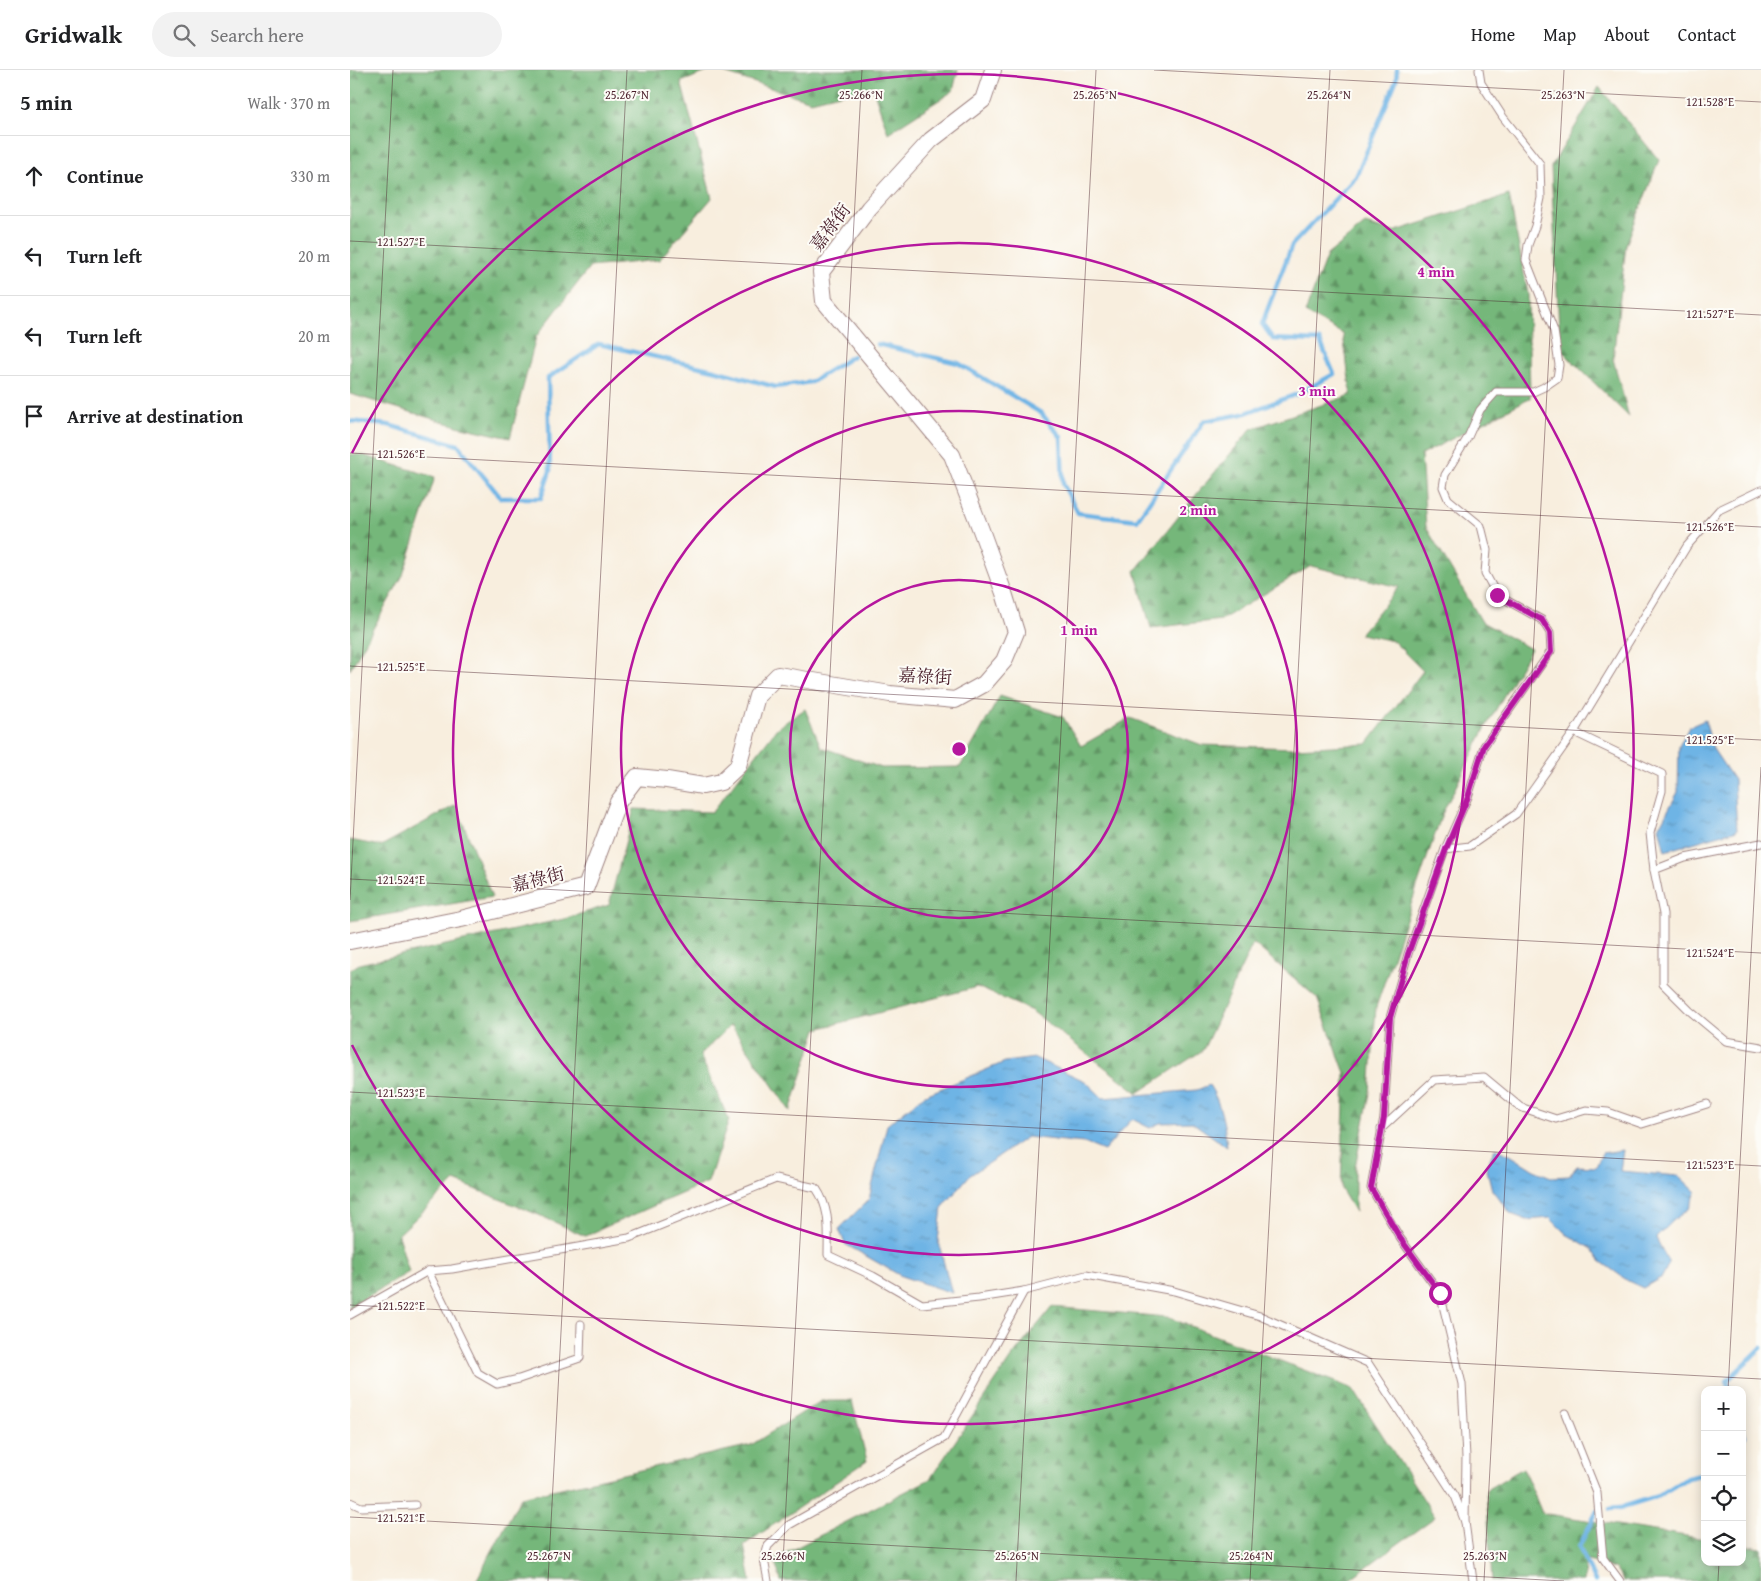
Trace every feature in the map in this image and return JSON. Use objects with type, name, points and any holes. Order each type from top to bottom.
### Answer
[{"type":"street","name":"嘉祿街","points":[[350,941],[461,919],[586,887],[618,802],[637,777],[702,786],[720,782],[738,766],[757,696],[778,675],[890,694],[955,700],[984,684],[1004,661],[1016,632],[1004,593],[952,455],[824,301],[821,272],[868,208],[931,140],[983,100],[993,70]]},
{"type":"lane","points":[[1473,1581],[1465,1522],[1466,1457],[1462,1384],[1440,1293],[1400,1238],[1371,1188],[1384,1117],[1390,1018],[1408,954],[1446,849],[1468,797],[1484,746],[1551,652],[1550,633],[1542,620],[1497,595],[1484,573],[1487,550],[1481,526],[1448,499],[1443,487],[1445,476],[1468,437],[1480,410],[1496,392],[1533,392],[1558,378],[1559,365],[1554,331],[1526,260],[1528,245],[1536,226],[1541,198],[1540,164],[1503,117],[1481,83],[1479,70]]},
{"type":"lane","points":[[1446,849],[1470,846],[1516,814],[1574,732],[1688,546],[1719,510],[1761,490]]},
{"type":"lane","points":[[1574,732],[1662,774],[1662,791],[1650,833],[1662,914],[1663,984],[1690,1011],[1726,1041],[1761,1047]]},
{"type":"lane","points":[[1654,870],[1685,858],[1761,842]]},
{"type":"lane","points":[[1382,1129],[1434,1080],[1484,1076],[1520,1107],[1556,1119],[1586,1110],[1608,1112],[1642,1124],[1707,1104]]},
{"type":"lane","points":[[350,1315],[428,1271],[452,1269],[629,1238],[776,1179],[816,1188],[824,1199],[829,1219],[828,1255],[873,1276],[922,1304],[1024,1291],[1086,1275],[1174,1291],[1260,1316],[1368,1364],[1455,1496],[1465,1522]]},
{"type":"lane","points":[[428,1271],[478,1373],[497,1384],[519,1379],[580,1358],[581,1324]]},
{"type":"lane","points":[[768,1581],[764,1559],[768,1546],[789,1525],[944,1438],[1024,1291]]},
{"type":"lane","points":[[1565,1413],[1597,1492],[1603,1558],[1620,1581]]},
{"type":"lane","points":[[350,1502],[360,1507],[415,1505]]},
{"type":"green space","points":[[350,70],[712,70],[681,82],[712,198],[659,260],[590,267],[536,337],[510,438],[457,426],[350,394]]},
{"type":"green space","points":[[715,70],[958,70],[953,91],[888,133],[872,86],[811,101]]},
{"type":"green space","points":[[1599,87],[1659,160],[1626,245],[1613,359],[1629,417],[1560,349],[1551,167]]},
{"type":"green space","points":[[1509,195],[1528,294],[1530,398],[1421,455],[1426,527],[1482,622],[1531,649],[1487,725],[1442,814],[1376,1007],[1370,1093],[1355,1167],[1355,1212],[1341,1189],[1345,1073],[1317,998],[1253,943],[1203,1050],[1138,1093],[1032,1011],[977,987],[817,1029],[790,1111],[731,1025],[700,1055],[729,1120],[708,1182],[585,1236],[455,1181],[398,1235],[409,1272],[350,1307],[350,970],[359,964],[564,919],[609,905],[634,809],[712,812],[777,728],[805,709],[821,747],[882,768],[960,767],[1000,696],[1063,717],[1081,746],[1130,718],[1202,745],[1296,748],[1367,744],[1423,671],[1393,641],[1360,634],[1399,587],[1311,566],[1221,620],[1151,628],[1135,571],[1251,429],[1351,395],[1343,334],[1305,313],[1327,255],[1365,224],[1393,232]]},
{"type":"green space","points":[[350,454],[362,455],[435,477],[403,575],[350,670]]},
{"type":"green space","points":[[456,805],[492,897],[350,921],[350,840],[381,846]]},
{"type":"green space","points":[[1052,1307],[1167,1317],[1353,1389],[1435,1517],[1347,1581],[781,1581],[774,1559],[930,1479],[1011,1358]]},
{"type":"green space","points":[[821,1401],[852,1401],[867,1461],[744,1545],[751,1581],[476,1581],[521,1497],[751,1445]]},
{"type":"green space","points":[[1523,1468],[1542,1513],[1701,1538],[1701,1566],[1746,1566],[1746,1546],[1761,1548],[1761,1581],[1623,1581],[1616,1570],[1586,1560],[1583,1581],[1492,1581],[1486,1490]]},
{"type":"water","points":[[1705,720],[1713,749],[1734,780],[1737,830],[1665,851],[1659,827],[1678,792],[1679,746],[1689,727]]},
{"type":"water","points":[[1035,1058],[1085,1081],[1103,1098],[1197,1090],[1209,1085],[1224,1123],[1227,1147],[1192,1122],[1160,1123],[1150,1128],[1132,1119],[1104,1151],[1084,1143],[1027,1137],[969,1176],[942,1208],[938,1241],[952,1293],[901,1276],[845,1244],[839,1229],[869,1199],[887,1125],[923,1096],[1005,1062]]},
{"type":"water","points":[[1495,1149],[1551,1177],[1569,1176],[1577,1166],[1596,1167],[1602,1153],[1623,1150],[1620,1171],[1679,1176],[1696,1192],[1689,1208],[1656,1238],[1669,1263],[1662,1277],[1643,1288],[1628,1281],[1600,1261],[1591,1248],[1566,1234],[1550,1218],[1527,1220],[1511,1214],[1492,1190],[1486,1166]]},
{"type":"waterway","points":[[877,344],[958,363],[1041,413],[1061,437],[1063,484],[1078,513],[1137,520],[1204,421],[1243,414],[1300,393],[1334,374],[1320,341],[1273,339],[1262,324],[1292,245],[1356,177],[1396,81],[1397,70]]},
{"type":"waterway","points":[[350,421],[388,425],[458,445],[501,498],[541,498],[550,471],[548,378],[599,344],[714,370],[776,387],[811,382],[853,356]]},
{"type":"waterway","points":[[1729,1386],[1727,1381],[1761,1348]]},
{"type":"waterway","points":[[1610,1509],[1658,1496],[1687,1478],[1701,1475]]},
{"type":"waterway","points":[[1595,1581],[1579,1547],[1597,1511]]},
{"type":"route","points":[[1440,1293],[1400,1238],[1371,1188],[1384,1117],[1390,1018],[1408,954],[1446,849],[1468,797],[1484,746],[1551,652],[1550,633],[1542,620],[1497,595]]}]
